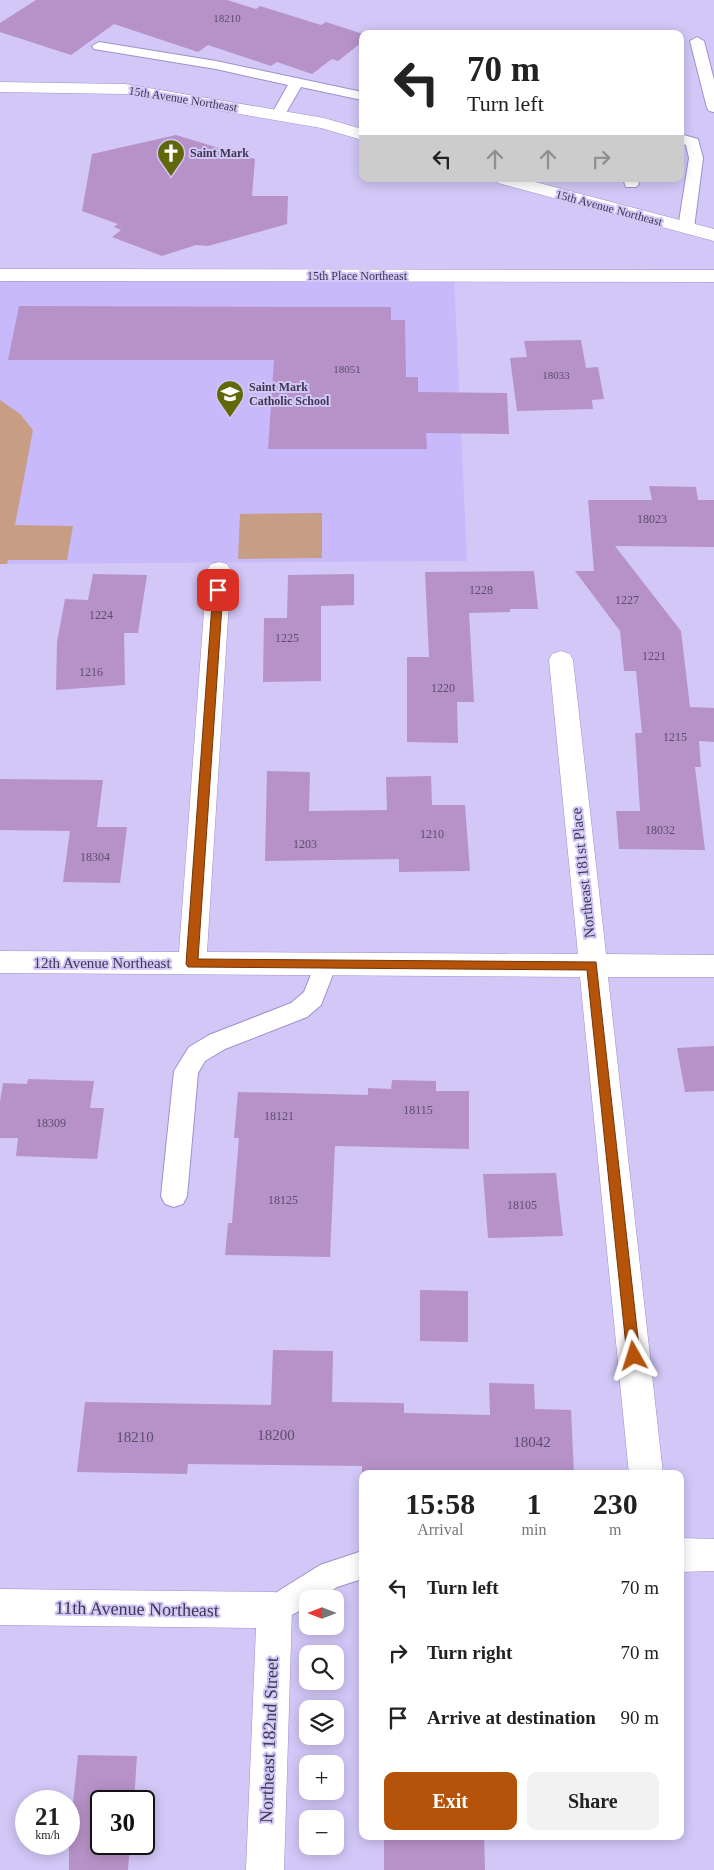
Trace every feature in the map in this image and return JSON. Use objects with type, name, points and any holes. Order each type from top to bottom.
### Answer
[{"type":"street","name":"15th Avenue Northeast","points":[[0,87],[125,89],[324,123],[359,134]]},
{"type":"street","name":"15th Avenue Northeast","points":[[522,182],[714,235]]},
{"type":"street","name":"15th Place Northeast","points":[[0,275],[714,276]]},
{"type":"street","points":[[192,964],[220,570]]},
{"type":"street","name":"Northeast 181st Place","points":[[561,660],[646,1470]]},
{"type":"street","name":"12th Avenue Northeast","points":[[0,962],[714,966]]},
{"type":"street","name":"11th Avenue Northeast","points":[[0,1607],[274,1610]]},
{"type":"street","name":"Northeast 182nd Street","points":[[265,1870],[274,1610]]},
{"type":"lane","points":[[697,41],[714,108]]},
{"type":"lane","points":[[99,46],[216,65],[359,95]]},
{"type":"lane","points":[[278,115],[296,83]]},
{"type":"lane","points":[[684,139],[693,142],[696,158],[686,228]]},
{"type":"lane","points":[[174,1196],[186,1071],[197,1054],[217,1042],[299,1010],[313,998],[326,964]]},
{"type":"lane","points":[[274,1610],[330,1575],[359,1565]]},
{"type":"shaded area","name":"Saint Mark Catholic School","points":[[0,275],[454,276],[467,561],[0,564]]},
{"type":"shaded area","points":[[0,400],[20,414],[33,430],[15,525],[73,526],[67,560],[8,560],[7,564],[0,564]]},
{"type":"shaded area","points":[[322,513],[322,558],[238,559],[240,514]]},
{"type":"building","points":[[36,0],[227,0],[256,9],[260,6],[321,25],[326,22],[359,33],[359,44],[338,61],[332,59],[312,74],[277,62],[271,66],[208,45],[198,52],[114,24],[71,55],[0,32],[0,23]]},
{"type":"building","name":"Saint Mark","points":[[176,135],[255,159],[252,196],[288,196],[287,224],[208,246],[196,245],[162,256],[112,237],[121,230],[114,227],[118,224],[82,211],[92,154]]},
{"type":"building","points":[[19,306],[391,307],[391,320],[405,320],[406,377],[418,377],[418,392],[507,393],[509,434],[426,433],[427,449],[268,449],[274,360],[8,360]]},
{"type":"building","points":[[581,340],[586,368],[598,367],[604,399],[592,400],[593,409],[517,411],[510,358],[527,357],[524,341]]},
{"type":"building","points":[[649,486],[696,487],[698,500],[714,500],[714,547],[615,546],[681,631],[690,707],[714,708],[714,742],[699,741],[701,767],[695,767],[705,850],[619,849],[616,811],[640,811],[635,733],[642,733],[636,671],[624,671],[620,631],[575,571],[594,571],[588,500],[652,500]]},
{"type":"building","points":[[534,571],[538,609],[510,609],[510,612],[469,613],[474,702],[457,702],[458,743],[407,742],[407,657],[429,657],[425,572]]},
{"type":"building","points":[[93,574],[147,575],[138,633],[124,633],[125,685],[56,690],[57,642],[65,599],[88,600]]},
{"type":"building","points":[[354,574],[354,605],[321,606],[321,681],[263,682],[264,618],[287,618],[288,575]]},
{"type":"building","points":[[267,771],[310,772],[309,811],[387,810],[386,777],[431,776],[432,805],[465,805],[470,871],[399,872],[399,859],[265,861]]},
{"type":"building","points":[[0,779],[103,780],[97,827],[127,827],[120,883],[63,882],[70,831],[0,830]]},
{"type":"building","points":[[714,1046],[714,1091],[685,1092],[677,1048]]},
{"type":"building","points":[[28,1079],[94,1081],[90,1108],[104,1108],[97,1159],[16,1156],[18,1138],[0,1138],[0,1102],[3,1083],[27,1084]]},
{"type":"building","points":[[392,1080],[436,1081],[436,1091],[469,1091],[469,1149],[335,1146],[330,1257],[225,1255],[228,1223],[232,1223],[239,1138],[234,1138],[238,1092],[368,1095],[368,1088],[391,1089]]},
{"type":"building","points":[[556,1173],[563,1236],[488,1238],[483,1174]]},
{"type":"building","points":[[420,1290],[468,1291],[468,1342],[420,1341]]},
{"type":"building","points":[[273,1350],[333,1351],[332,1402],[404,1403],[404,1413],[490,1415],[489,1383],[534,1384],[535,1409],[571,1410],[574,1470],[362,1470],[362,1466],[188,1464],[187,1474],[77,1472],[85,1402],[271,1405]]},
{"type":"building","points":[[78,1755],[137,1756],[135,1790],[90,1790],[90,1855],[129,1855],[128,1870],[69,1870],[69,1855],[80,1855],[80,1790],[74,1790]]},
{"type":"building","points":[[384,1840],[484,1840],[485,1870],[384,1870]]},
{"type":"place","name":"Saint Mark","points":[[171,177]]},
{"type":"place","name":"Saint Mark Catholic School","points":[[230,418]]},
{"type":"route","points":[[218,590],[192,964],[592,965],[634,1356]]}]
